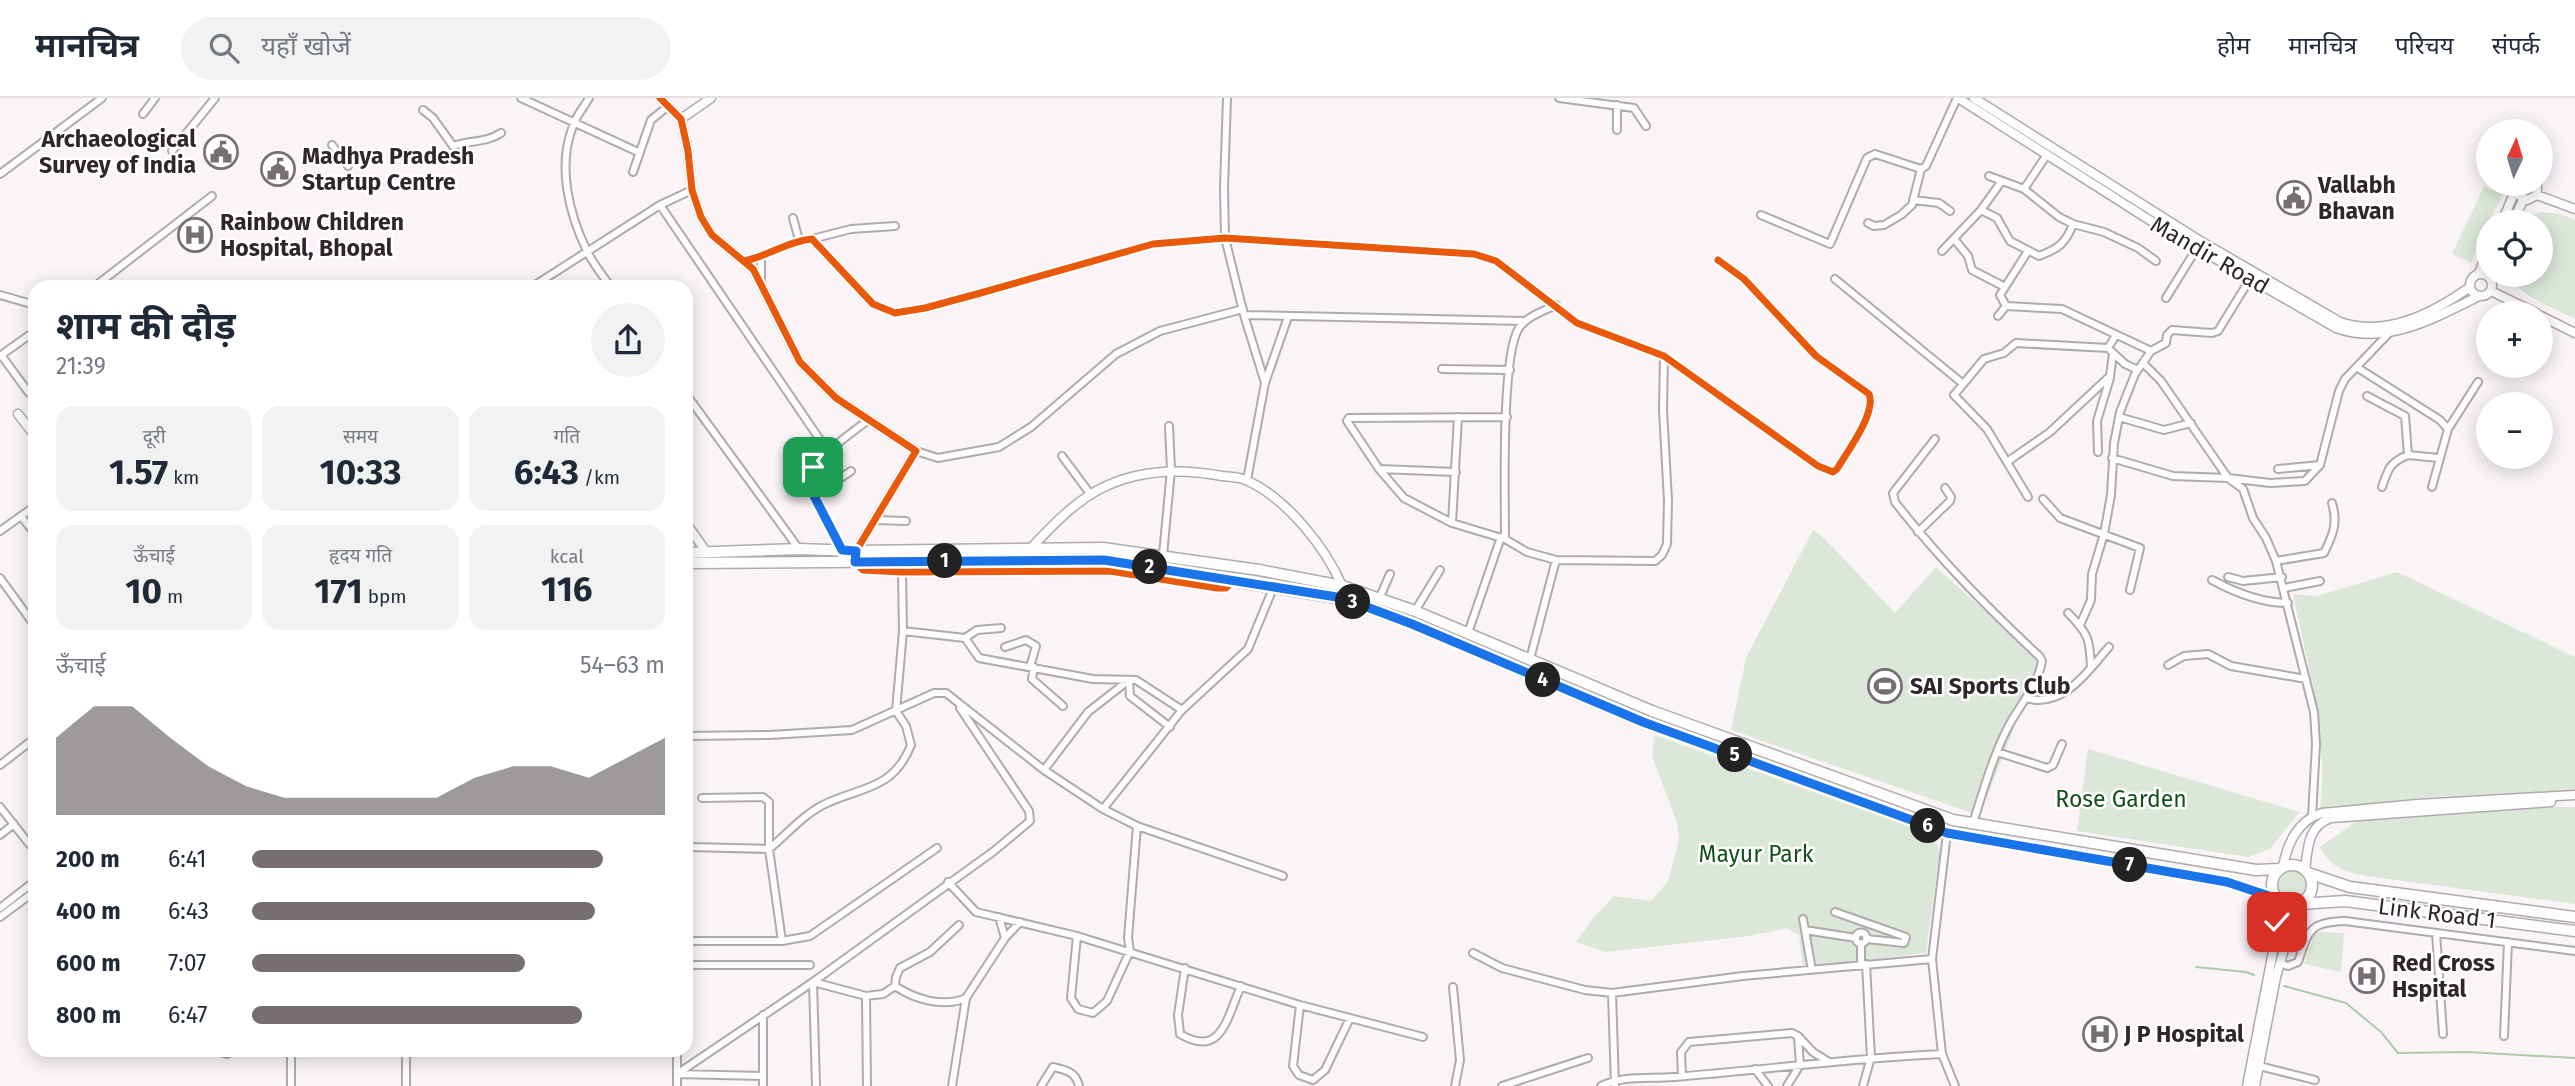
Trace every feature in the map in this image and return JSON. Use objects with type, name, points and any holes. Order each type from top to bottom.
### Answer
[{"type":"main road","name":"Link Road 1","points":[[855,557],[1104,548],[1163,555],[1342,586],[1415,611],[1652,710],[1953,820],[2256,870],[2294,865],[2350,887],[2575,917]]},
{"type":"main road","points":[[693,553],[799,549],[842,550],[855,557]]},
{"type":"main road","points":[[693,563],[855,557]]},
{"type":"main road","name":"Link Road 1","points":[[855,557],[1104,560],[1343,598],[1412,624],[1643,722],[1947,833],[2227,882],[2289,905],[2345,901],[2575,931]]},
{"type":"main road","points":[[2277,899],[2271,881],[2281,868]]},
{"type":"main road","points":[[2298,904],[2309,895],[2312,888],[2307,872]]},
{"type":"street","points":[[0,174],[102,98]]},
{"type":"street","points":[[143,114],[155,98]]},
{"type":"street","points":[[172,151],[215,98]]},
{"type":"street","points":[[521,98],[638,152]]},
{"type":"street","points":[[589,98],[573,123],[567,148],[567,186],[570,207],[587,253],[606,280]]},
{"type":"street","points":[[660,98],[681,119],[692,190],[701,217],[712,235],[744,261],[761,282],[800,362],[822,386],[867,421],[916,451],[938,458],[999,447],[1031,427],[1116,354],[1160,331],[1243,312],[1288,317],[1524,321],[1556,305]]},
{"type":"street","points":[[681,119],[711,98]]},
{"type":"street","points":[[1227,98],[1225,238],[1243,312],[1265,383]]},
{"type":"street","points":[[1559,98],[1634,108],[1646,126]]},
{"type":"street","points":[[1868,223],[1874,226],[1884,225],[1904,212],[1913,200],[1921,169],[1926,166],[1958,98]]},
{"type":"street","name":"Mandir Road","points":[[1958,98],[2046,156],[2346,324],[2380,326],[2419,317],[2470,287]]},
{"type":"street","name":"Mandir Road","points":[[1974,98],[2197,248],[2336,328],[2367,334],[2390,332],[2431,320],[2479,296]]},
{"type":"street","points":[[1617,105],[1617,130]]},
{"type":"street","points":[[633,172],[651,120],[667,107]]},
{"type":"street","points":[[423,110],[433,118],[453,146],[463,142],[491,139],[501,133]]},
{"type":"street","points":[[331,145],[348,166]]},
{"type":"street","points":[[1761,215],[1830,244],[1867,158],[1875,154],[1921,169]]},
{"type":"street","points":[[2024,189],[2046,156]]},
{"type":"street","points":[[1989,176],[2024,189],[2059,217],[2073,224],[2104,232],[2138,248],[2155,261]]},
{"type":"street","points":[[1942,251],[1981,210],[2001,182]]},
{"type":"street","points":[[543,280],[660,205],[692,190]]},
{"type":"street","points":[[103,280],[212,196]]},
{"type":"street","points":[[2521,196],[2523,200]]},
{"type":"street","points":[[2523,200],[2531,200],[2536,196]]},
{"type":"street","points":[[2540,196],[2575,209]]},
{"type":"street","points":[[1913,200],[1939,203],[1950,211]]},
{"type":"street","points":[[2518,210],[2523,200]]},
{"type":"street","points":[[660,205],[829,453]]},
{"type":"street","points":[[1981,210],[1997,218],[2010,241],[2039,256],[2058,249],[2067,239],[2073,224]]},
{"type":"street","points":[[793,218],[799,240]]},
{"type":"street","points":[[744,261],[761,257],[799,240],[851,229],[895,226]]},
{"type":"street","points":[[812,239],[873,304],[895,313],[951,301],[1153,244],[1225,238],[1474,254],[1496,261],[1577,323],[1664,356],[1818,466],[1829,471],[1837,469],[1865,421],[1872,405],[1870,394],[1816,356],[1744,279],[1718,260]]},
{"type":"street","points":[[1955,240],[1968,256],[1972,270],[2005,287]]},
{"type":"street","points":[[2166,298],[2197,248]]},
{"type":"street","points":[[2028,251],[1999,297],[2006,306],[2062,309],[2151,351]]},
{"type":"street","points":[[761,257],[761,282]]},
{"type":"street","points":[[2476,277],[2471,278],[2470,287],[2479,296],[2491,291],[2511,301]]},
{"type":"street","points":[[1835,279],[1962,383]]},
{"type":"street","points":[[2080,625],[2091,600],[2092,574],[2104,534],[2119,417],[2138,370],[2151,351],[2166,343],[2167,335],[2172,330],[2212,333],[2218,331],[2250,279]]},
{"type":"street","points":[[2491,291],[2492,287]]},
{"type":"street","points":[[0,295],[28,302]]},
{"type":"street","points":[[1998,316],[2006,306]]},
{"type":"street","points":[[1247,480],[1265,383],[1288,317]]},
{"type":"street","points":[[1468,633],[1503,538],[1511,348],[1524,321]]},
{"type":"street","points":[[2553,322],[2575,333]]},
{"type":"street","points":[[2112,458],[2173,476],[2270,483],[2305,481],[2320,465],[2339,391],[2346,379],[2390,332]]},
{"type":"street","points":[[2098,452],[2097,421],[2110,376],[2110,351],[2116,335]]},
{"type":"street","points":[[28,336],[1,356],[28,392]]},
{"type":"street","points":[[2028,497],[1987,429],[1954,397],[1962,383],[1984,359],[2004,353],[2016,343],[2110,351],[2125,364],[2138,370]]},
{"type":"street","points":[[1507,417],[1349,418],[1346,421],[1378,469],[1404,498],[1452,523],[1503,538],[1527,552],[1556,560],[1655,561],[1665,550],[1668,501],[1663,410],[1664,356]]},
{"type":"street","points":[[2143,363],[2161,381],[2228,478],[2243,489],[2253,518],[2266,538],[2282,577],[2314,712],[2316,744],[2312,817]]},
{"type":"street","points":[[2358,368],[2440,420],[2448,429]]},
{"type":"street","points":[[1442,369],[1510,370]]},
{"type":"street","points":[[2007,462],[2050,432],[2110,376]]},
{"type":"street","points":[[2432,487],[2448,429],[2478,382]]},
{"type":"street","points":[[2367,396],[2405,416],[2408,455]]},
{"type":"street","points":[[693,404],[799,549]]},
{"type":"street","points":[[18,414],[28,427]]},
{"type":"street","points":[[1452,523],[1458,417]]},
{"type":"street","points":[[2119,417],[2164,430],[2191,423]]},
{"type":"street","points":[[842,550],[809,482],[813,467],[867,421]]},
{"type":"street","points":[[1163,555],[1171,470],[1169,426]]},
{"type":"street","points":[[1935,439],[1893,493],[1895,502],[1977,598],[2040,657],[2042,666],[2007,728],[1973,823]]},
{"type":"street","points":[[916,451],[855,557],[863,570],[1110,571],[1217,588],[1226,588],[1235,580]]},
{"type":"street","points":[[2382,486],[2393,461],[2408,455],[2438,458]]},
{"type":"street","points":[[1062,456],[1091,495]]},
{"type":"street","points":[[2278,468],[2320,465]]},
{"type":"street","points":[[1378,469],[1456,472]]},
{"type":"street","points":[[1030,549],[1071,507],[1124,479],[1171,470],[1194,471],[1247,480],[1263,490],[1298,520],[1316,540],[1342,586]]},
{"type":"street","points":[[814,496],[851,471]]},
{"type":"street","points":[[1918,531],[1950,501],[1951,497],[1945,488]]},
{"type":"street","points":[[2043,499],[2055,515],[2140,548],[2130,590]]},
{"type":"street","points":[[2276,561],[2323,553],[2335,527],[2332,503]]},
{"type":"street","points":[[0,531],[28,511]]},
{"type":"street","points":[[21,516],[28,525]]},
{"type":"street","points":[[876,520],[906,521]]},
{"type":"street","points":[[693,533],[707,554]]},
{"type":"street","points":[[1530,659],[1556,560]]},
{"type":"street","points":[[1415,611],[1440,570]]},
{"type":"street","points":[[693,848],[769,849],[824,805],[887,779],[897,771],[911,745],[906,726],[895,710],[903,631],[902,572]]},
{"type":"street","points":[[1379,599],[1390,574]]},
{"type":"street","points":[[2228,577],[2243,581],[2282,577]]},
{"type":"street","points":[[0,578],[28,616]]},
{"type":"street","points":[[2212,580],[2243,595],[2269,603],[2288,603]]},
{"type":"street","points":[[2284,588],[2320,580]]},
{"type":"street","points":[[1103,809],[1182,710],[1248,649],[1274,586]]},
{"type":"street","points":[[2068,613],[2090,639],[2091,668]]},
{"type":"street","points":[[903,631],[965,638],[978,630],[1001,628]]},
{"type":"street","points":[[965,638],[979,658],[1093,679],[1136,680],[1182,710]]},
{"type":"street","points":[[1005,647],[1026,640],[1036,646],[1032,679],[1063,706]]},
{"type":"street","points":[[2026,698],[2036,702],[2063,694],[2078,682],[2109,647]]},
{"type":"street","points":[[2168,665],[2184,656],[2208,654],[2231,666],[2306,678]]},
{"type":"street","points":[[1129,680],[1130,696],[1170,727]]},
{"type":"street","points":[[1044,770],[1088,712],[1129,680]]},
{"type":"street","points":[[693,736],[844,731],[859,728],[934,693],[946,693],[1044,770],[1103,809],[1137,827],[1283,876]]},
{"type":"street","points":[[677,1074],[813,982],[994,851],[1030,821],[1031,816],[956,702]]},
{"type":"street","points":[[0,765],[28,743]]},
{"type":"street","points":[[1997,752],[2047,768],[2053,765],[2062,744]]},
{"type":"street","points":[[702,798],[766,798],[769,802],[769,849],[782,941]]},
{"type":"street","points":[[2281,868],[2288,845],[2298,830],[2312,817],[2322,813],[2575,798]]},
{"type":"street","points":[[2307,872],[2312,833],[2331,818],[2575,798]]},
{"type":"street","points":[[0,807],[28,842]]},
{"type":"street","points":[[0,835],[14,824]]},
{"type":"street","points":[[1077,936],[1071,998],[1078,1009],[1093,1013],[1107,1001],[1130,951],[1128,938],[1137,827]]},
{"type":"street","points":[[1947,833],[1932,958],[1942,1054],[1955,1086]]},
{"type":"street","points":[[693,941],[782,941],[814,934],[937,848]]},
{"type":"street","points":[[948,882],[976,912],[1077,936],[1300,1005],[1423,1037]]},
{"type":"street","points":[[0,908],[28,886]]},
{"type":"street","points":[[0,918],[28,896]]},
{"type":"street","points":[[2255,1086],[2275,963],[2277,899]]},
{"type":"street","points":[[2247,1086],[2275,963],[2298,904]]},
{"type":"street","points":[[1805,930],[1904,943],[1906,937],[1835,912]]},
{"type":"street","points":[[999,917],[1005,938]]},
{"type":"street","points":[[1803,919],[1812,970]]},
{"type":"street","points":[[1862,921],[1861,938],[1871,1057],[1863,1086]]},
{"type":"street","points":[[2275,963],[2288,966],[2298,962],[2310,931],[2323,922],[2345,921],[2575,951]]},
{"type":"street","points":[[952,1086],[966,998],[1005,938],[1020,922]]},
{"type":"street","points":[[813,982],[866,996],[883,995],[895,986],[900,968],[930,951],[958,925]]},
{"type":"street","points":[[2436,933],[2443,1034]]},
{"type":"street","points":[[2504,1036],[2508,942]]},
{"type":"street","points":[[1474,953],[1502,968],[1586,990],[1612,993],[1932,958]]},
{"type":"street","points":[[693,965],[810,965]]},
{"type":"street","points":[[1185,968],[1178,1015],[1180,1034],[1192,1041],[1206,1043],[1219,1035],[1241,986]]},
{"type":"street","points":[[813,982],[816,1086]]},
{"type":"street","points":[[895,986],[912,997],[954,1003],[966,998]]},
{"type":"street","points":[[1453,987],[1460,1060],[1455,1086]]},
{"type":"street","points":[[1612,993],[1615,1083]]},
{"type":"street","points":[[866,996],[867,1086]]},
{"type":"street","points":[[1300,1005],[1293,1066],[1299,1075],[1312,1080],[1325,1070],[1350,1018]]},
{"type":"street","points":[[763,1015],[763,1086]]},
{"type":"street","points":[[1681,1086],[1681,1052],[1689,1042],[1792,1033],[1829,1062]]},
{"type":"street","points":[[1787,1086],[1800,1065],[1798,1036]]},
{"type":"street","points":[[1601,1086],[1871,1057],[1942,1054]]},
{"type":"street","points":[[291,1057],[291,1086]]},
{"type":"street","points":[[406,1057],[406,1086]]},
{"type":"street","points":[[677,1057],[677,1086]]},
{"type":"street","points":[[1502,1086],[1588,1058]]},
{"type":"street","points":[[2259,1066],[2315,1080]]},
{"type":"street","points":[[1041,1086],[1053,1067],[1068,1070],[1077,1078],[1079,1086]]},
{"type":"street","points":[[1755,1069],[1768,1086]]},
{"type":"street","points":[[677,1074],[763,1076]]},
{"type":"street","points":[[1528,1077],[1531,1086]]},
{"type":"green space","points":[[2479,196],[2502,196],[2495,210],[2476,210],[2476,251],[2471,263],[2452,254]]},
{"type":"green space","points":[[2553,213],[2575,220],[2575,319],[2553,308],[2553,301],[2538,301],[2518,287],[2553,287]]},
{"type":"green space","name":"SAI Sports Club","points":[[1813,530],[1825,539],[1895,613],[1936,567],[2035,656],[2037,670],[1981,812],[1972,813],[1731,730],[1746,658]]},
{"type":"green space","points":[[2397,572],[2575,657],[2575,790],[2418,798],[2320,810],[2322,755],[2319,728],[2311,675],[2293,594],[2317,596]]},
{"type":"green space","name":"Mayur Park","points":[[1654,735],[1918,829],[1932,838],[1940,851],[1926,953],[1803,967],[1799,935],[1787,928],[1749,936],[1606,952],[1576,942],[1614,896],[1651,901],[1668,881],[1679,840],[1677,822],[1652,756]]},
{"type":"green space","name":"Rose Garden","points":[[2088,749],[2300,812],[2270,849],[2248,857],[2077,831]]},
{"type":"green space","points":[[2538,807],[2575,807],[2575,904],[2366,876],[2333,864],[2320,847],[2357,821]]},
{"type":"green space","points":[[2291,870],[2302,874],[2306,885],[2302,896],[2291,900],[2280,896],[2276,885],[2280,874]]},
{"type":"green space","points":[[2315,932],[2344,933],[2341,972],[2304,964]]},
{"type":"waterway","points":[[2196,967],[2254,975]]},
{"type":"waterway","points":[[2284,986],[2346,1003],[2381,1032],[2398,1053],[2468,1052],[2575,1058]]},
{"type":"cycle path","points":[[660,98],[681,119],[692,190],[701,217],[712,235],[753,269],[800,362],[836,398],[916,451],[856,551],[855,562],[863,570],[1110,571],[1217,588],[1226,588],[1235,580]]},
{"type":"cycle path","points":[[744,261],[812,239],[873,304],[895,313],[925,308],[1153,244],[1225,238],[1474,254],[1496,261],[1577,323],[1664,356],[1818,466],[1833,472],[1860,432],[1869,411],[1869,394],[1816,356],[1744,279],[1718,260]]},
{"type":"place","name":"Archaeological Survey of India","points":[[221,152]]},
{"type":"place","name":"Madhya Pradesh Startup Centre","points":[[278,169]]},
{"type":"place","name":"Vallabh Bhavan","points":[[2294,198]]},
{"type":"place","name":"Rainbow Children Hospital, Bhopal","points":[[195,235]]},
{"type":"place","name":"SAI Sports Club","points":[[1885,686]]},
{"type":"place","name":"Red Cross Hspital","points":[[2367,976]]},
{"type":"place","name":"J P Hospital","points":[[2100,1034]]},
{"type":"route","points":[[813,467],[809,482],[814,496],[842,550],[856,551],[855,562],[1104,560],[1343,598],[1412,624],[1643,722],[1947,833],[2227,882],[2267,894],[2279,901],[2277,922]]}]
